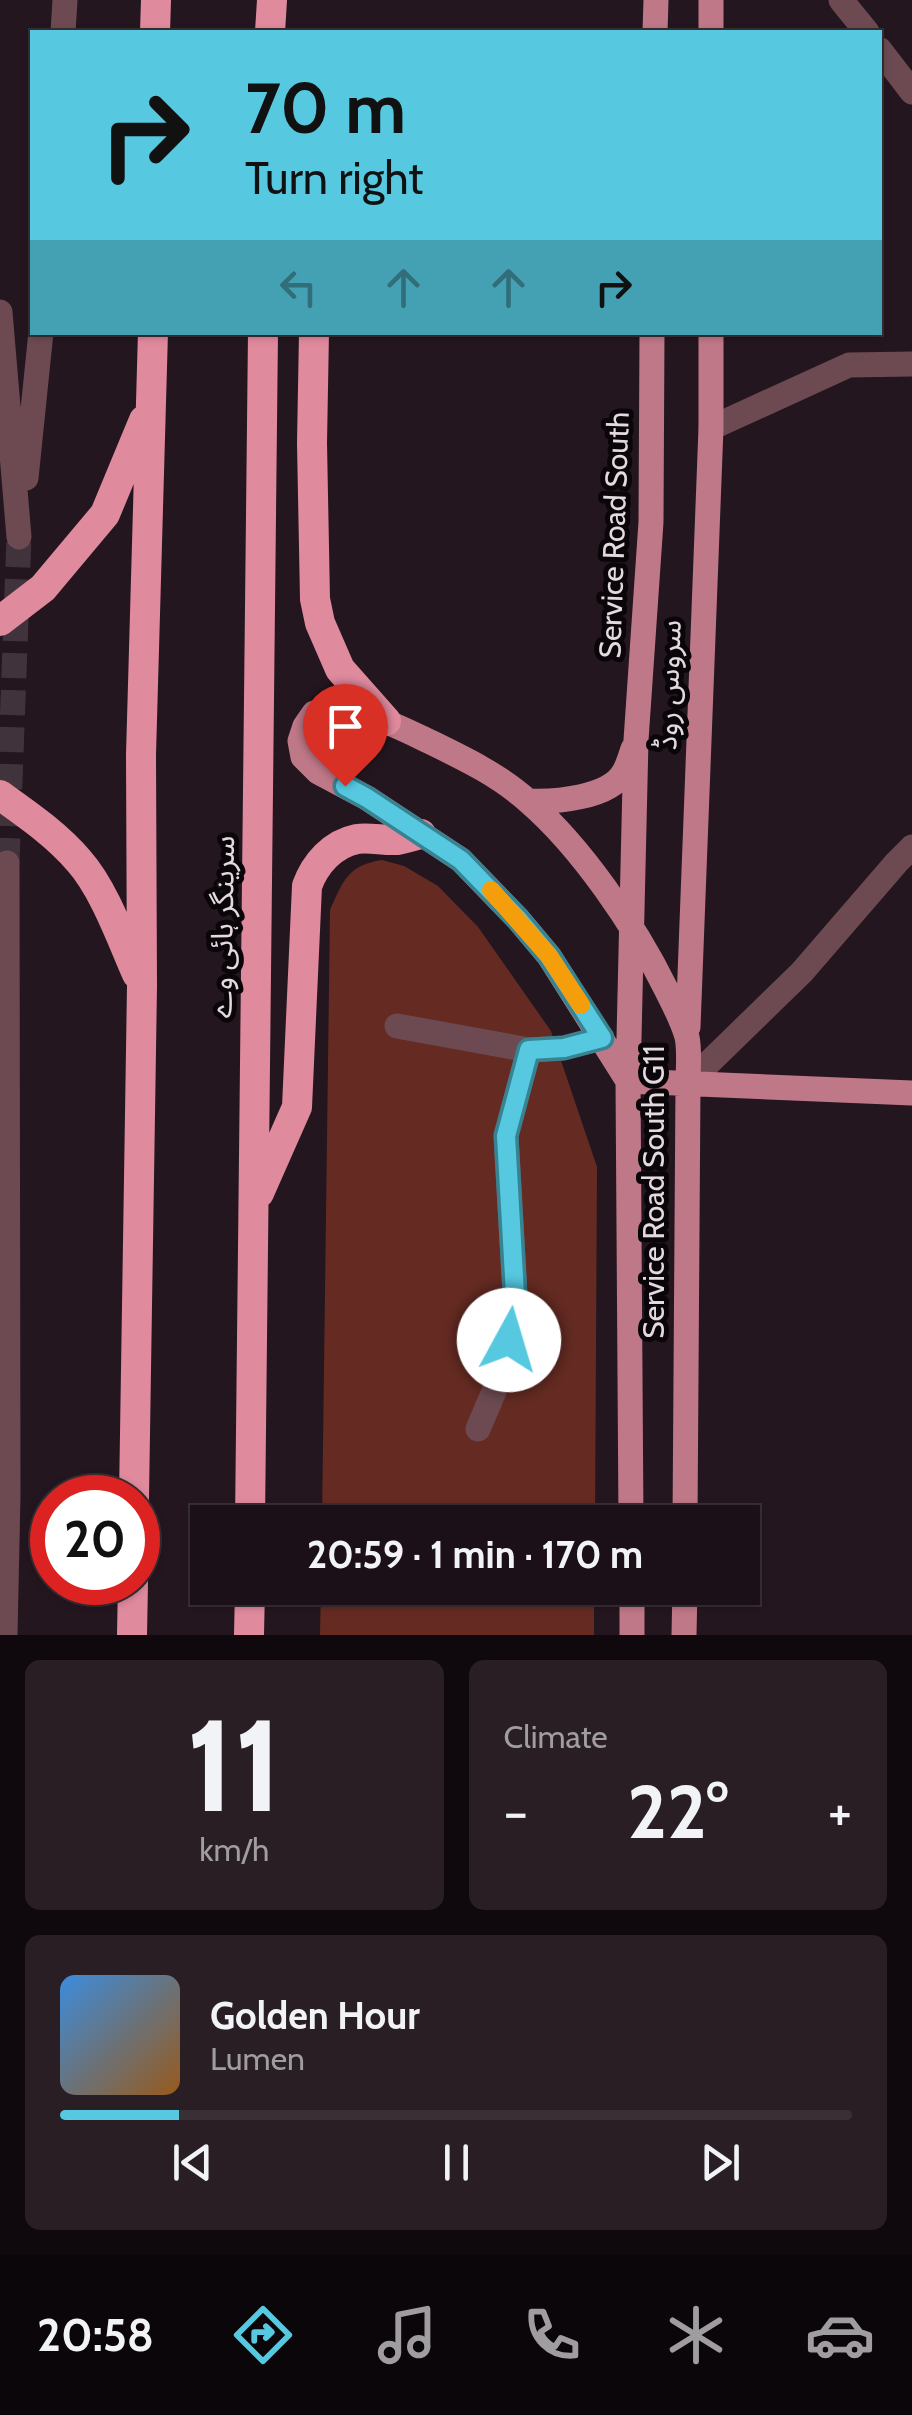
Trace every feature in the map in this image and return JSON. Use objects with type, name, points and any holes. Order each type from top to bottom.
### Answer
[{"type":"highway","points":[[155,30],[156,0]]},
{"type":"highway","points":[[270,30],[272,0]]},
{"type":"highway","points":[[134,1475],[142,986],[141,755],[152,335]]},
{"type":"highway","name":"سرینگر ہائی وے","points":[[250,1505],[264,335]]},
{"type":"highway","points":[[314,335],[315,599],[320,623],[340,669],[373,718]]},
{"type":"highway","points":[[0,621],[43,588],[104,514],[152,401]]},
{"type":"highway","points":[[0,794],[81,862],[112,915],[142,986]]},
{"type":"highway","points":[[254,1204],[297,1107],[307,886],[313,870],[342,844],[421,834]]},
{"type":"highway","points":[[132,1635],[133,1605]]},
{"type":"highway","points":[[249,1635],[250,1605]]},
{"type":"main road","points":[[655,30],[656,0]]},
{"type":"main road","points":[[711,0],[711,30]]},
{"type":"main road","name":"Service Road South","points":[[628,1081],[636,740],[651,522],[652,335]]},
{"type":"main road","name":"سروس روڈ","points":[[688,1039],[711,335]]},
{"type":"main road","name":"Service Road South G11","points":[[631,1505],[628,1081],[549,956],[461,860],[318,772],[303,757],[300,741],[314,713],[330,708],[373,718],[484,769],[529,801],[561,834],[631,927],[658,973],[688,1039],[685,1505]]},
{"type":"main road","points":[[529,801],[551,802],[594,794],[623,776],[636,740]]},
{"type":"main road","points":[[628,1081],[912,1093]]},
{"type":"main road","points":[[632,1605],[632,1635]]},
{"type":"main road","points":[[684,1605],[684,1635]]},
{"type":"street","points":[[63,30],[65,0]]},
{"type":"street","points":[[841,0],[865,30]]},
{"type":"street","points":[[882,53],[912,92]]},
{"type":"street","points":[[0,312],[19,537],[41,335]]},
{"type":"street","points":[[710,428],[849,365],[912,364]]},
{"type":"street","points":[[688,1083],[802,972],[912,847]]},
{"type":"street","points":[[6,1635],[7,863]]},
{"type":"street","points":[[397,1026],[529,1050],[564,1048],[602,1038]]},
{"type":"street","points":[[478,1430],[509,1340],[515,1294],[506,1136],[529,1050]]},
{"type":"shaded area","points":[[382,860],[404,866],[438,886],[478,927],[551,1031],[597,1167],[595,1505],[322,1505],[330,910],[348,876]]},
{"type":"shaded area","points":[[321,1605],[594,1605],[594,1635],[320,1635]]},
{"type":"tunnel","points":[[7,863],[19,537]]},
{"type":"slow traffic","points":[[491,890],[549,956],[581,1005]]},
{"type":"route","points":[[345,786],[461,860],[549,956],[602,1038],[564,1048],[529,1050],[518,1082],[506,1136],[515,1294],[509,1340]]}]
